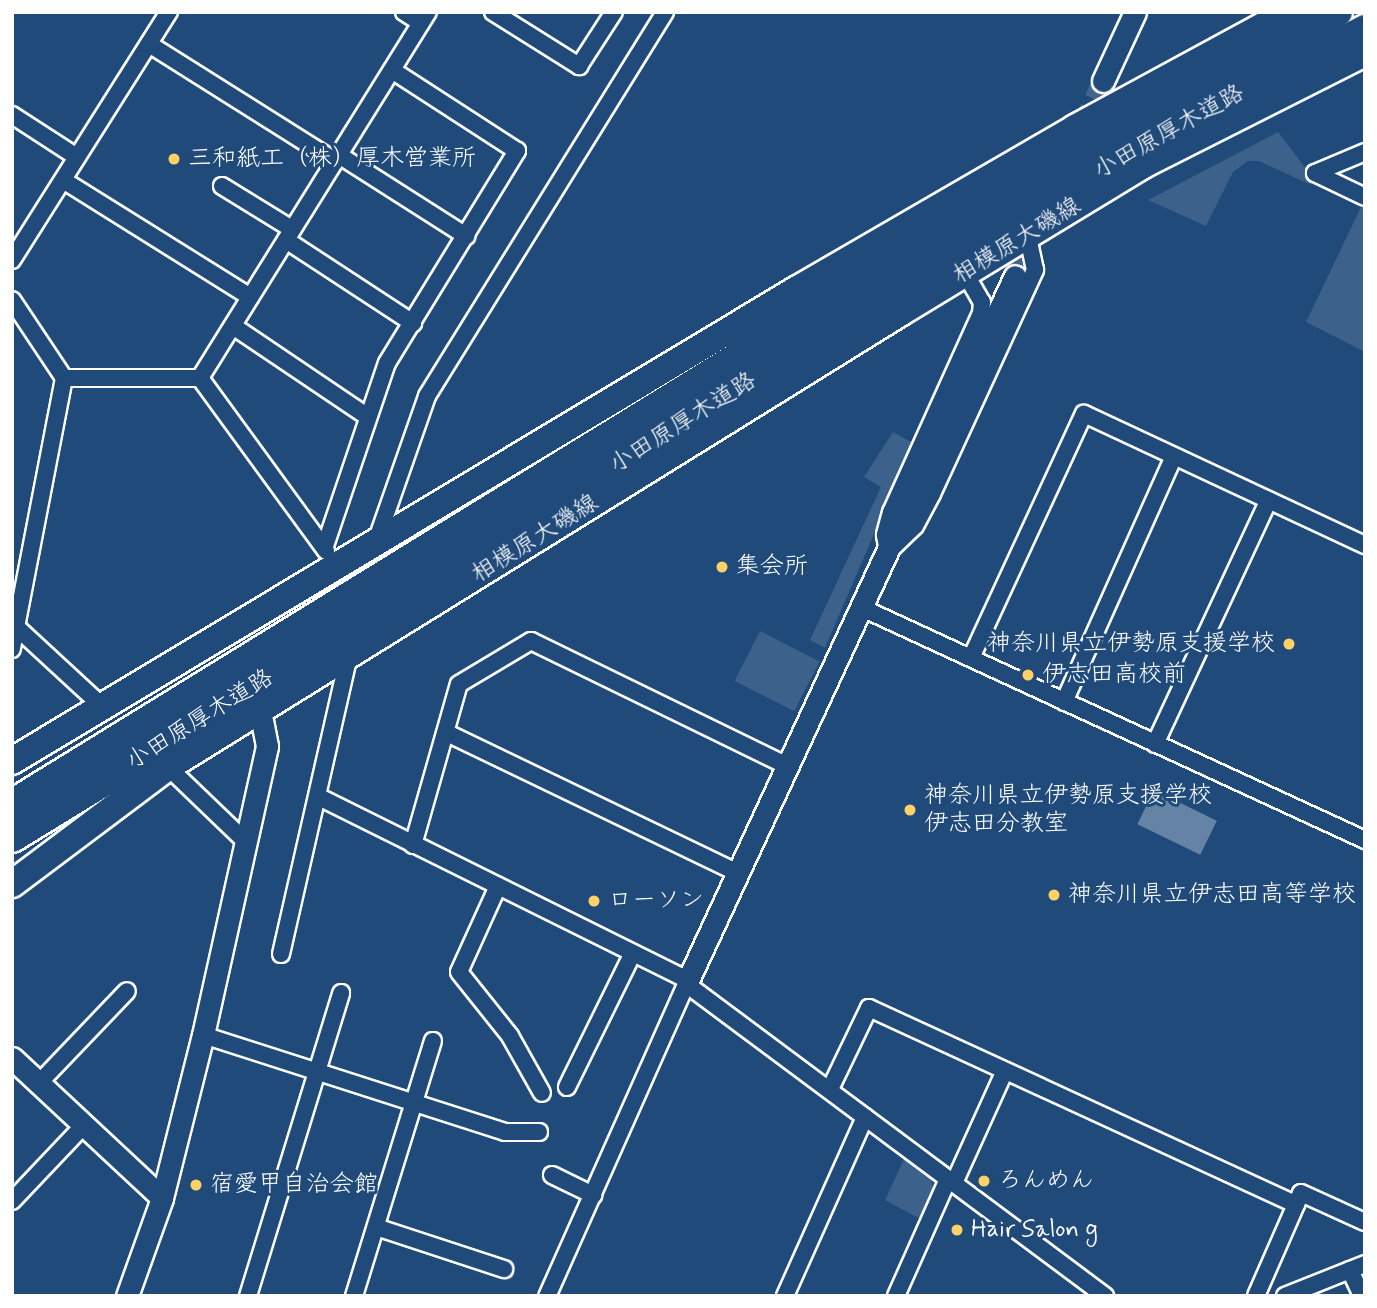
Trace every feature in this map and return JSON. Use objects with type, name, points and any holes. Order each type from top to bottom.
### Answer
[{"type":"highway","name":"小田原厚木道路","points":[[12,836],[122,769],[180,715],[914,249],[1164,102],[1337,12]]},
{"type":"highway","name":"小田原厚木道路","points":[[12,805],[180,715],[1111,163],[1365,30]]},
{"type":"highway","points":[[12,856],[122,769]]},
{"type":"main road","points":[[12,761],[103,708],[327,558],[376,542],[1052,141],[1289,12]]},
{"type":"main road","name":"相模原大磯線","points":[[12,884],[168,767],[965,273],[1143,165],[1365,53]]},
{"type":"street","points":[[12,260],[169,12]]},
{"type":"street","points":[[200,378],[425,18],[404,12]]},
{"type":"street","points":[[493,12],[579,66],[614,12]]},
{"type":"street","points":[[376,542],[427,396],[665,12]]},
{"type":"street","points":[[1103,81],[1135,12]]},
{"type":"street","points":[[149,44],[466,236]]},
{"type":"street","points":[[327,558],[368,417],[387,363],[517,151],[515,147],[392,70]]},
{"type":"street","points":[[12,115],[77,158]]},
{"type":"street","points":[[1365,152],[1315,173],[1365,197]]},
{"type":"street","points":[[63,180],[250,297]]},
{"type":"street","points":[[222,186],[413,323]]},
{"type":"street","points":[[888,552],[915,526],[932,494],[1035,270],[1028,236]]},
{"type":"street","points":[[888,552],[885,535],[891,512],[981,313],[982,302],[965,273]]},
{"type":"street","points":[[549,1295],[738,873],[1015,276]]},
{"type":"street","points":[[12,300],[64,378],[14,625],[12,649]]},
{"type":"street","points":[[233,326],[368,417]]},
{"type":"street","points":[[64,378],[200,378]]},
{"type":"street","points":[[200,378],[327,558]]},
{"type":"street","points":[[971,658],[1084,414],[1365,545]]},
{"type":"street","points":[[1064,702],[1174,456]]},
{"type":"street","points":[[1155,744],[1269,500]]},
{"type":"street","points":[[862,608],[1365,840]]},
{"type":"street","points":[[14,625],[103,708]]},
{"type":"street","points":[[413,845],[459,684],[531,641],[789,767]]},
{"type":"street","points":[[281,954],[319,797],[349,655]]},
{"type":"street","points":[[127,1296],[162,1198],[204,1035],[267,746],[260,709]]},
{"type":"street","points":[[447,733],[738,873]]},
{"type":"street","points":[[168,767],[247,843]]},
{"type":"street","points":[[319,797],[689,983],[1105,1296]]},
{"type":"street","points":[[498,886],[459,972],[510,1036],[542,1093]]},
{"type":"street","points":[[567,1087],[633,953]]},
{"type":"street","points":[[39,1083],[106,1025],[127,991]]},
{"type":"street","points":[[248,1296],[341,993]]},
{"type":"street","points":[[830,1089],[869,1008],[1004,1073],[1296,1204]]},
{"type":"street","points":[[204,1035],[318,1069],[505,1132],[538,1132]]},
{"type":"street","points":[[354,1296],[433,1041]]},
{"type":"street","points":[[12,1058],[162,1198]]},
{"type":"street","points":[[895,1296],[1004,1073]]},
{"type":"street","points":[[785,1296],[865,1117]]},
{"type":"street","points":[[12,1201],[84,1125]]},
{"type":"street","points":[[552,1175],[593,1195]]},
{"type":"street","points":[[1256,1296],[1301,1193],[1365,1222]]},
{"type":"street","points":[[376,1227],[503,1269]]},
{"type":"street","points":[[1285,1296],[1357,1266],[1362,1296]]},
{"type":"shaded area","points":[[1278,132],[1314,179],[1311,185],[1259,161],[1248,161],[1233,172],[1206,226],[1148,200]]},
{"type":"shaded area","points":[[1362,205],[1365,207],[1365,352],[1306,322]]},
{"type":"shaded area","points":[[893,432],[913,443],[825,648],[810,640],[881,487],[864,477]]},
{"type":"shaded area","points":[[760,631],[820,661],[794,711],[735,681]]},
{"type":"shaded area","points":[[1154,790],[1217,821],[1200,855],[1137,824]]},
{"type":"shaded area","points":[[904,1159],[930,1179],[937,1194],[924,1221],[885,1200]]},
{"type":"tunnel","points":[[1082,127],[1103,81]]},
{"type":"tunnel","points":[[1015,276],[1035,230]]},
{"type":"place","name":"三和紙工（株）厚木営業所","points":[[174,159]]},
{"type":"place","name":"集会所","points":[[722,567]]},
{"type":"place","name":"神奈川県立伊勢原支援学校","points":[[1289,644]]},
{"type":"place","name":"伊志田高校前","points":[[1028,675]]},
{"type":"place","name":"神奈川県立伊勢原支援学校 伊志田分教室","points":[[910,810]]},
{"type":"place","name":"神奈川県立伊志田高等学校","points":[[1054,895]]},
{"type":"place","name":"ローソン","points":[[594,901]]},
{"type":"place","name":"ろんめん","points":[[984,1181]]},
{"type":"place","name":"宿愛甲自治会館","points":[[196,1185]]},
{"type":"place","name":"Hair Salon g","points":[[957,1230]]}]
